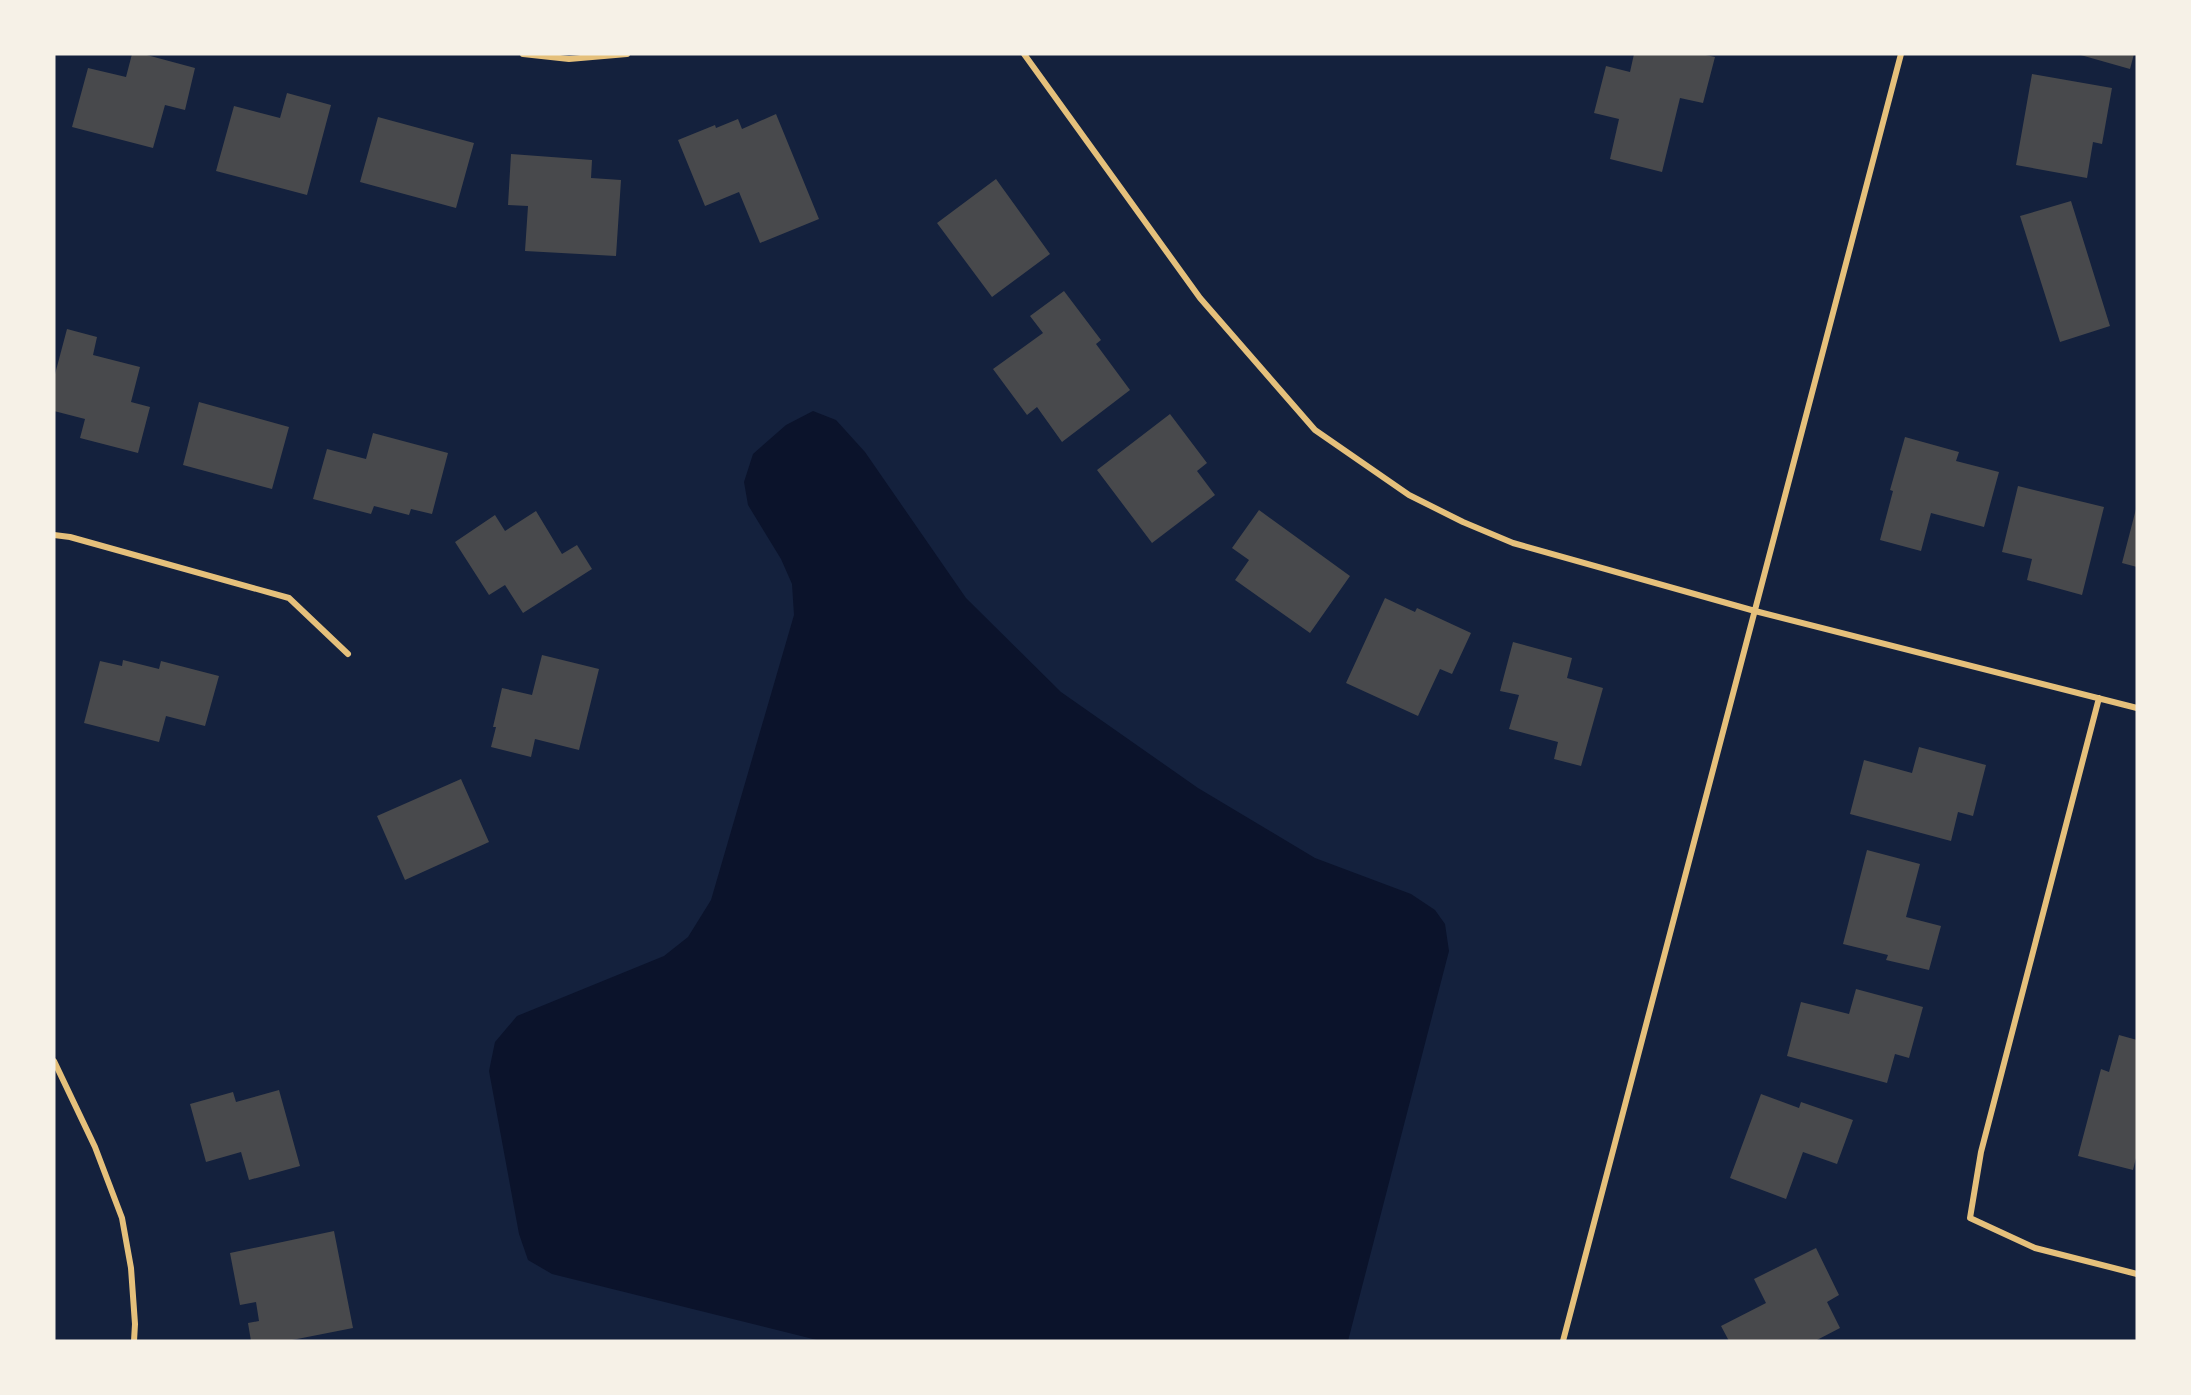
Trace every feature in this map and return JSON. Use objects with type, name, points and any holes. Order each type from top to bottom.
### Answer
[{"type":"street","points":[[523,54],[569,59],[627,54]]},
{"type":"street","points":[[1024,54],[1200,298],[1315,430],[1409,495],[1463,522],[1513,543],[1755,611],[2137,708]]},
{"type":"street","points":[[1563,1341],[1901,54]]},
{"type":"street","points":[[54,535],[70,537],[289,597],[348,654]]},
{"type":"street","points":[[2099,698],[1981,1152],[1970,1218],[2035,1248],[2137,1274]]},
{"type":"street","points":[[54,1061],[95,1147],[122,1218],[131,1268],[134,1341]]},
{"type":"water","points":[[813,411],[836,420],[865,452],[966,598],[1061,692],[1198,788],[1315,858],[1411,894],[1435,910],[1445,924],[1449,951],[1348,1341],[821,1341],[552,1274],[528,1260],[519,1234],[489,1071],[495,1042],[517,1016],[664,956],[688,937],[711,900],[794,615],[792,584],[781,559],[748,505],[744,482],[753,454],[786,425]]},
{"type":"building","points":[[132,54],[143,54],[195,68],[185,110],[165,105],[153,148],[72,127],[88,68],[126,77]]},
{"type":"building","points":[[1634,54],[1701,54],[1715,57],[1703,103],[1680,98],[1662,172],[1610,159],[1619,119],[1594,113],[1606,66],[1630,72]]},
{"type":"building","points":[[2077,54],[2134,54],[2130,69]]},
{"type":"building","points":[[2032,74],[2112,88],[2102,144],[2093,142],[2087,178],[2016,165]]},
{"type":"building","points":[[287,93],[331,105],[307,195],[216,171],[234,106],[280,118]]},
{"type":"building","points":[[776,114],[819,219],[760,243],[739,192],[705,206],[678,140],[715,125],[716,128],[738,119],[742,129]]},
{"type":"building","points":[[378,117],[474,143],[456,208],[360,182]]},
{"type":"building","points":[[511,154],[592,160],[591,178],[621,180],[616,256],[525,251],[528,206],[508,205]]},
{"type":"building","points":[[996,179],[1050,254],[992,297],[937,223]]},
{"type":"building","points":[[2071,201],[2110,326],[2060,342],[2020,216]]},
{"type":"building","points":[[1064,291],[1101,340],[1096,344],[1130,390],[1062,442],[1037,407],[1027,415],[993,369],[1043,333],[1030,316]]},
{"type":"building","points":[[67,329],[97,337],[93,355],[140,367],[131,402],[150,407],[138,453],[80,438],[85,419],[54,411],[54,378]]},
{"type":"building","points":[[199,402],[289,427],[272,489],[183,465]]},
{"type":"building","points":[[1170,414],[1207,463],[1197,471],[1215,495],[1152,543],[1097,470]]},
{"type":"building","points":[[373,433],[448,453],[432,514],[411,509],[409,515],[374,506],[371,514],[313,499],[327,449],[366,459]]},
{"type":"building","points":[[1905,437],[1959,452],[1956,461],[1999,472],[1984,527],[1931,513],[1921,551],[1880,540],[1893,491],[1890,490]]},
{"type":"building","points":[[2018,486],[2104,507],[2082,595],[2027,580],[2032,559],[2002,552]]},
{"type":"building","points":[[2137,509],[2137,567],[2122,563]]},
{"type":"building","points":[[1259,510],[1350,576],[1310,633],[1235,580],[1249,560],[1232,548]]},
{"type":"building","points":[[536,511],[562,554],[577,545],[592,569],[523,613],[505,585],[489,595],[455,542],[495,515],[505,531]]},
{"type":"building","points":[[1385,598],[1415,612],[1417,608],[1471,633],[1452,674],[1440,669],[1418,716],[1346,683]]},
{"type":"building","points":[[1513,642],[1572,658],[1567,678],[1603,688],[1581,766],[1554,759],[1558,742],[1509,729],[1519,695],[1500,691]]},
{"type":"building","points":[[542,655],[599,669],[579,750],[535,739],[531,757],[491,747],[502,688],[532,695]]},
{"type":"building","points":[[123,660],[159,669],[161,661],[219,676],[205,726],[166,716],[159,742],[84,723],[100,661],[122,666]]},
{"type":"building","points":[[1919,747],[1986,765],[1973,816],[1958,812],[1951,841],[1850,814],[1864,760],[1912,773]]},
{"type":"building","points":[[461,779],[489,842],[405,880],[377,816]]},
{"type":"building","points":[[1867,850],[1920,864],[1906,917],[1941,926],[1929,970],[1886,960],[1888,955],[1843,944]]},
{"type":"building","points":[[1856,989],[1923,1007],[1909,1058],[1895,1054],[1887,1083],[1787,1056],[1801,1002],[1849,1014]]},
{"type":"building","points":[[2119,1035],[2137,1040],[2137,1154],[2133,1170],[2078,1156],[2101,1069],[2109,1072]]},
{"type":"building","points":[[279,1090],[300,1166],[249,1180],[241,1152],[206,1162],[190,1104],[233,1092],[236,1102]]},
{"type":"building","points":[[1761,1094],[1799,1108],[1801,1102],[1853,1120],[1837,1164],[1803,1152],[1786,1199],[1730,1178]]},
{"type":"building","points":[[334,1231],[353,1328],[287,1341],[251,1341],[248,1323],[259,1321],[256,1302],[240,1305],[230,1253]]},
{"type":"building","points":[[1816,1248],[1839,1295],[1827,1302],[1840,1328],[1815,1341],[1729,1341],[1721,1326],[1766,1303],[1754,1279]]}]
